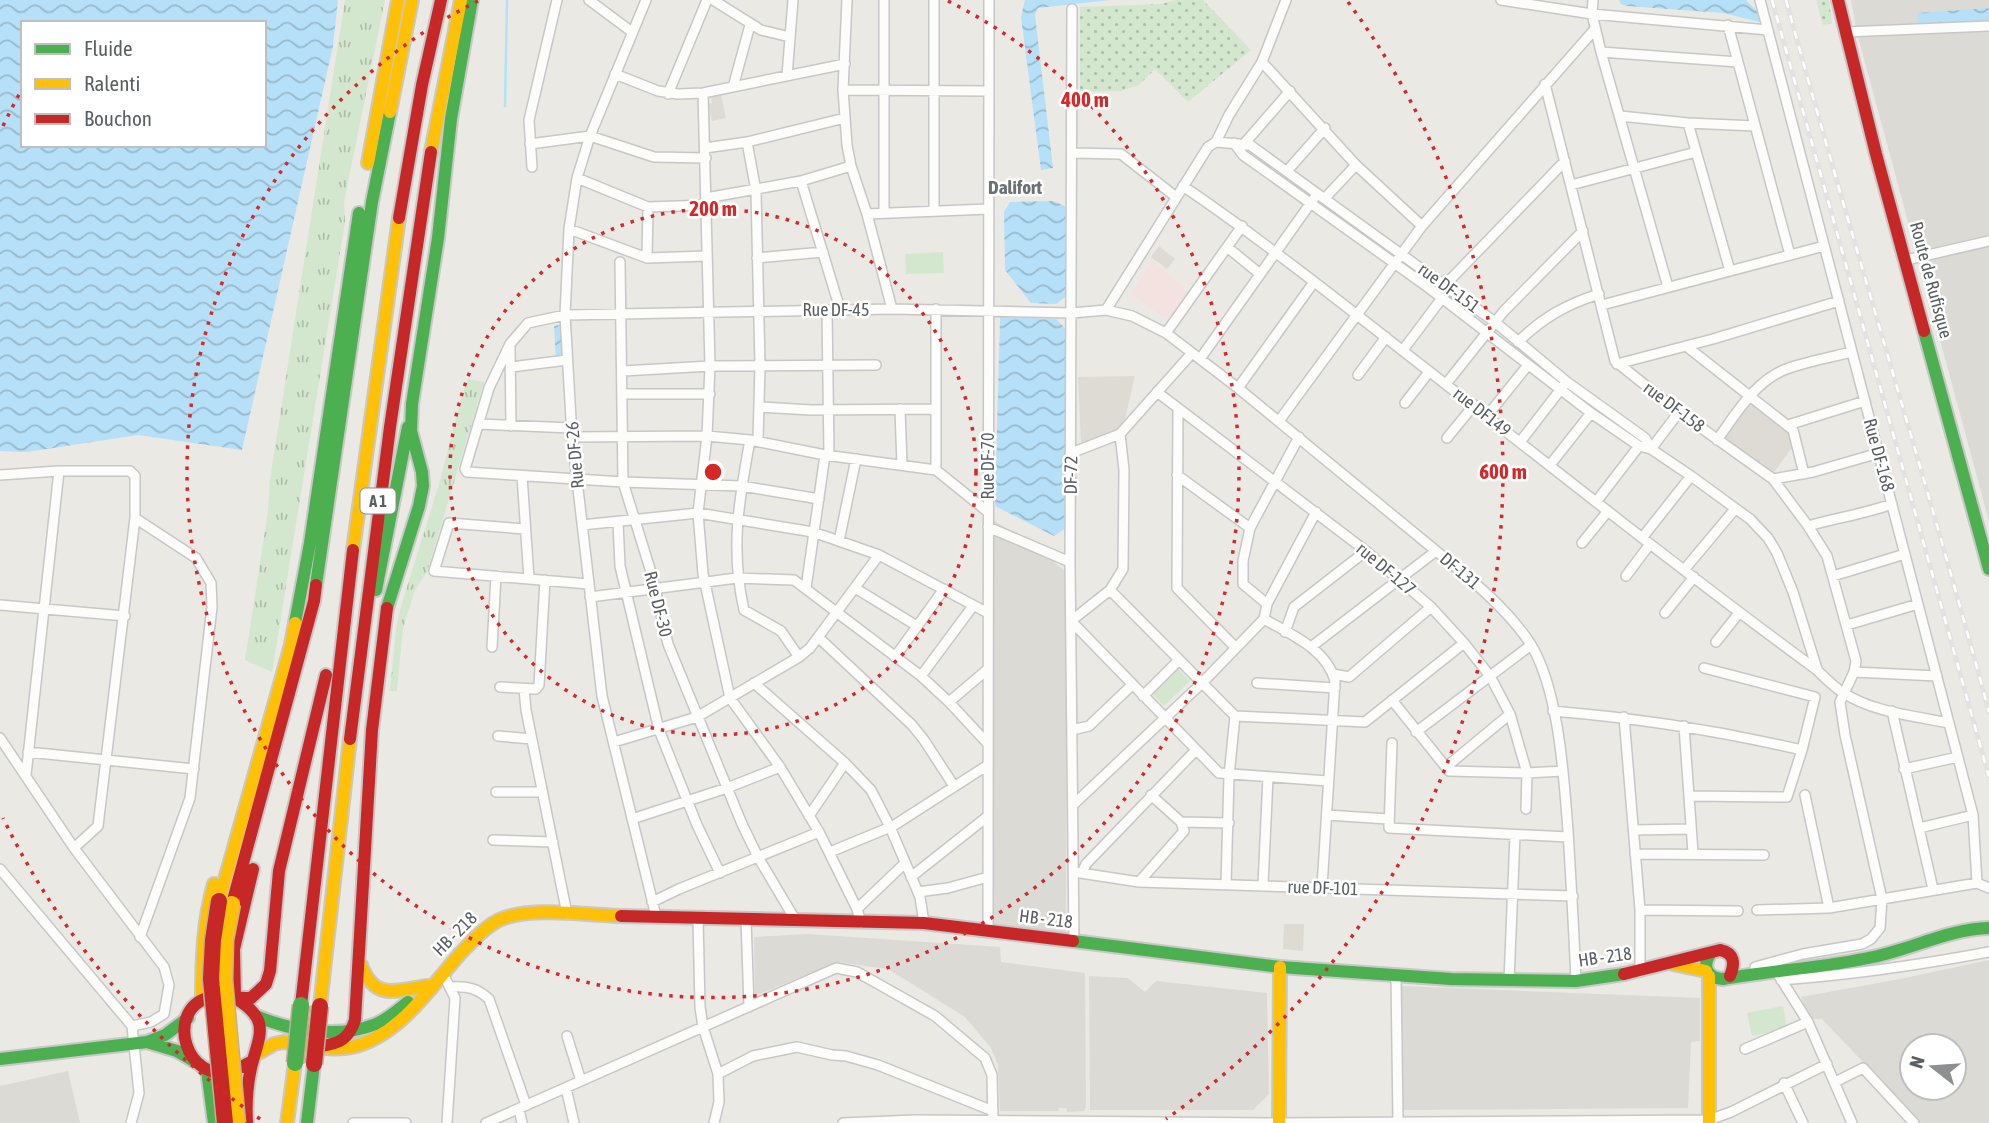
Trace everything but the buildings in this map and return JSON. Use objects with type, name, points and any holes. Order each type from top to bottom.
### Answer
[{"type":"main road","points":[[247,1123],[246,1095],[261,1034],[256,1016],[235,998],[232,982],[234,942],[275,783],[297,648],[352,252],[398,0]]},
{"type":"main road","points":[[202,1000],[202,956],[209,901],[226,839],[314,601],[372,202],[412,0]]},
{"type":"main road","name":"A 1","points":[[288,1123],[333,697],[356,514],[412,144],[441,0]]},
{"type":"main road","name":"A 1","points":[[307,1123],[351,716],[376,516],[429,159],[461,0]]},
{"type":"main road","points":[[351,716],[412,404],[438,238],[451,119],[471,0]]},
{"type":"main road","name":"Route de Rufisque","points":[[1838,0],[1844,32],[1989,569]]},
{"type":"main road","points":[[320,1046],[337,1044],[348,1037],[355,1020],[372,730],[384,624],[390,594],[423,486],[411,431],[412,404]]},
{"type":"main road","points":[[0,1059],[141,1043],[165,1035],[189,1017],[202,1000],[211,997],[251,998],[266,984],[270,971],[279,871],[323,695],[356,514]]},
{"type":"main road","points":[[225,1123],[211,979],[213,940],[297,648]]},
{"type":"main road","points":[[225,903],[224,980],[237,1123]]},
{"type":"main road","name":"HB - 218","points":[[445,979],[474,940],[496,921],[532,913],[567,914],[654,909],[698,918],[796,921],[859,916],[1280,967],[1509,981],[1576,981],[1640,972],[1666,962],[1716,971],[1770,972],[1892,953],[1941,935],[1973,928],[1989,928]]},
{"type":"main road","points":[[360,944],[361,965],[369,983],[388,992],[428,986],[445,979]]},
{"type":"main road","name":"HB - 218","points":[[1716,971],[1720,950],[1731,955],[1734,960],[1770,972]]},
{"type":"main road","points":[[1709,1121],[1710,1005],[1716,971],[1735,965],[1734,960]]},
{"type":"main road","points":[[1279,1123],[1280,967]]},
{"type":"main road","points":[[141,1043],[177,1051],[219,1073],[232,1072],[274,1044],[283,1042],[350,1048],[377,1038],[445,979]]},
{"type":"main road","points":[[256,1016],[280,1025],[325,1031],[351,1031],[378,1024],[428,986]]},
{"type":"main road","points":[[189,1017],[184,1033],[185,1041],[191,1056],[202,1066],[214,1123]]},
{"type":"street","points":[[532,167],[530,120],[557,0]]},
{"type":"street","points":[[589,0],[632,32]]},
{"type":"street","name":"Rue DF-26","points":[[646,0],[590,136],[577,178],[569,229],[565,315],[576,480],[602,696],[654,909]]},
{"type":"street","points":[[668,94],[710,0],[750,25],[790,37]]},
{"type":"street","points":[[788,76],[793,0]]},
{"type":"street","points":[[848,0],[844,90],[851,166],[867,214],[892,309]]},
{"type":"street","points":[[884,0],[884,212]]},
{"type":"street","points":[[934,0],[934,211]]},
{"type":"street","name":"Rue DF-70","points":[[988,931],[989,0]]},
{"type":"street","points":[[1106,310],[1208,147],[1216,142],[1229,115],[1262,62],[1286,0]]},
{"type":"street","points":[[1501,0],[1592,14],[1768,30],[1760,0]]},
{"type":"street","points":[[1593,0],[1592,14],[1601,52],[1668,287]]},
{"type":"street","name":"DF-72","points":[[1072,9],[1070,562],[1073,806],[1078,873],[1074,942]]},
{"type":"street","points":[[733,87],[750,25]]},
{"type":"street","points":[[1728,25],[1790,255]]},
{"type":"street","points":[[1844,32],[1989,26]]},
{"type":"street","points":[[1279,421],[1422,226],[1595,29]]},
{"type":"street","name":"Rue DF-168","points":[[1768,30],[1973,815],[1977,883]]},
{"type":"street","points":[[1601,52],[1738,62]]},
{"type":"street","points":[[1262,62],[1356,165],[1422,226]]},
{"type":"street","points":[[615,74],[668,94],[703,93],[845,64]]},
{"type":"street","points":[[1545,84],[1617,364],[1839,301]]},
{"type":"street","points":[[844,90],[988,91]]},
{"type":"street","points":[[1239,144],[1290,91]]},
{"type":"street","points":[[703,93],[710,394],[698,513],[703,574],[730,698],[779,767],[819,832],[859,916],[905,863]]},
{"type":"street","points":[[1620,116],[1755,126]]},
{"type":"street","points":[[530,144],[590,136],[654,157],[705,153],[845,118]]},
{"type":"street","points":[[1688,123],[1730,271]]},
{"type":"street","points":[[1287,171],[1325,128]]},
{"type":"street","points":[[747,142],[756,191],[760,407],[754,441],[741,486],[737,520],[737,578],[744,610],[781,631],[799,657]]},
{"type":"street","name":"rue DF-151","points":[[1216,142],[1250,145],[1322,195],[1495,322],[1591,413],[1639,446],[1651,449],[1691,476],[1763,533],[1777,553],[1793,592],[1817,670]]},
{"type":"street","name":"rue DF-151","points":[[1239,144],[1243,155],[1312,202],[1528,365],[1645,438],[1651,449]]},
{"type":"street","points":[[1570,185],[1696,152]]},
{"type":"street","points":[[1072,153],[1122,154],[1176,197]]},
{"type":"street","points":[[1445,285],[1565,162]]},
{"type":"street","points":[[1200,359],[1312,202],[1356,165]]},
{"type":"street","points":[[577,178],[648,207],[707,201],[801,181],[851,166]]},
{"type":"street","points":[[801,181],[840,309]]},
{"type":"street","name":"rue DF149","points":[[1183,186],[1242,226],[1739,613],[1817,670],[1843,693],[1858,701],[1892,711],[1949,723]]},
{"type":"street","points":[[647,258],[648,207]]},
{"type":"street","points":[[867,214],[988,209]]},
{"type":"street","points":[[1166,333],[1242,226]]},
{"type":"street","points":[[569,229],[647,258],[707,256]]},
{"type":"street","points":[[1447,384],[1495,322],[1583,231]]},
{"type":"street","points":[[1906,260],[1989,241]]},
{"type":"street","points":[[1518,342],[1554,312],[1577,301],[1600,300],[1668,287],[1825,246]]},
{"type":"street","points":[[1227,247],[1260,274]]},
{"type":"street","points":[[757,258],[823,252]]},
{"type":"street","name":"Rue DF-30","points":[[620,262],[623,482],[651,572],[668,644],[758,857],[796,921]]},
{"type":"street","points":[[1238,388],[1314,282]]},
{"type":"street","points":[[1403,350],[1442,298]]},
{"type":"street","name":"Rue DF-45","points":[[510,344],[528,323],[565,315],[840,309],[988,309],[1072,313],[1106,310]]},
{"type":"street","points":[[936,309],[936,470]]},
{"type":"street","points":[[806,589],[827,455],[827,310]]},
{"type":"street","name":"DF-131","points":[[1106,310],[1139,318],[1166,333],[1238,388],[1498,604],[1531,645],[1546,682],[1563,771],[1573,896],[1576,981]]},
{"type":"street","points":[[1357,375],[1386,337]]},
{"type":"street","points":[[510,344],[511,426]]},
{"type":"street","points":[[510,344],[489,388],[466,472],[576,480],[702,483],[741,486],[818,499]]},
{"type":"street","points":[[1686,346],[1788,425],[1796,436],[1804,474]]},
{"type":"street","points":[[1717,440],[1750,396],[1786,369],[1852,352]]},
{"type":"street","points":[[1071,453],[1120,434],[1192,353]]},
{"type":"street","points":[[511,368],[567,360]]},
{"type":"street","name":"rue DF-158","points":[[1617,364],[1773,479],[1823,548],[1847,625],[1856,661],[1854,672]]},
{"type":"street","points":[[623,371],[710,366],[876,365]]},
{"type":"street","points":[[1487,416],[1528,365]]},
{"type":"street","points":[[1405,403],[1429,372]]},
{"type":"street","points":[[1520,442],[1564,386]]},
{"type":"street","name":"rue DF-127","points":[[1157,392],[1366,551],[1431,607],[1464,643],[1490,676],[1510,714],[1527,773],[1526,809]]},
{"type":"street","points":[[623,394],[710,394]]},
{"type":"street","points":[[1788,425],[1865,401]]},
{"type":"street","points":[[1447,438],[1474,405]]},
{"type":"street","points":[[760,407],[829,410],[935,409]]},
{"type":"street","points":[[1178,408],[1177,588],[1235,648]]},
{"type":"street","points":[[900,409],[902,465]]},
{"type":"street","points":[[1651,449],[1679,412]]},
{"type":"street","points":[[1550,465],[1591,413]]},
{"type":"street","points":[[478,424],[623,437],[707,436],[936,470],[988,512]]},
{"type":"street","points":[[1120,434],[1124,470],[1123,569],[1110,590],[1071,621],[1196,750],[1225,775],[1328,781]]},
{"type":"street","points":[[1267,604],[1243,584],[1243,561],[1250,528],[1299,437]]},
{"type":"street","points":[[1596,502],[1639,446]]},
{"type":"street","points":[[1773,479],[1804,474],[1879,453]]},
{"type":"street","points":[[839,541],[856,459]]},
{"type":"street","points":[[0,475],[60,471],[133,473],[135,476],[135,518],[125,616],[98,826],[74,848]]},
{"type":"street","points":[[26,775],[60,471]]},
{"type":"street","points":[[1177,475],[1250,528]]},
{"type":"street","points":[[522,476],[529,579]]},
{"type":"street","points":[[1626,576],[1646,541],[1691,476]]},
{"type":"street","points":[[1808,526],[1855,516],[1892,504]]},
{"type":"street","points":[[1684,570],[1735,509]]},
{"type":"street","points":[[1582,543],[1608,511]]},
{"type":"street","points":[[1073,806],[1201,684],[1264,619],[1267,604],[1316,512]]},
{"type":"street","points":[[582,525],[698,513],[813,532],[879,555],[988,613]]},
{"type":"street","points":[[135,518],[197,558],[211,583],[212,607],[190,798],[140,937]]},
{"type":"street","points":[[618,522],[620,566],[659,730],[687,801],[720,873]]},
{"type":"street","points":[[525,529],[449,523],[434,571],[589,584]]},
{"type":"street","points":[[988,527],[1070,562]]},
{"type":"street","points":[[1286,632],[1294,607],[1366,551]]},
{"type":"street","points":[[1311,647],[1436,551]]},
{"type":"street","points":[[1833,576],[1905,554]]},
{"type":"street","points":[[614,742],[697,717],[799,657],[818,637],[879,555]]},
{"type":"street","points":[[492,647],[496,576]]},
{"type":"street","points":[[1665,613],[1694,577]]},
{"type":"street","points":[[500,687],[536,689],[539,685],[545,580]]},
{"type":"street","points":[[590,597],[654,590],[706,580],[794,580],[921,677],[949,702],[988,744]]},
{"type":"street","points":[[855,588],[917,626]]},
{"type":"street","points":[[895,657],[944,589]]},
{"type":"street","points":[[1110,590],[1235,716],[1365,722],[1464,643]]},
{"type":"street","points":[[1847,625],[1918,604]]},
{"type":"street","points":[[0,605],[125,616]]},
{"type":"street","points":[[921,677],[973,606]]},
{"type":"street","points":[[1333,674],[1349,677],[1431,607]]},
{"type":"street","points":[[1716,642],[1739,613]]},
{"type":"street","points":[[1264,619],[1311,647],[1333,674],[1335,688],[1322,887]]},
{"type":"street","points":[[818,637],[912,725],[954,786]]},
{"type":"street","points":[[1416,732],[1531,645]]},
{"type":"street","points":[[1143,696],[1180,660]]},
{"type":"street","points":[[1689,796],[1787,797],[1815,697],[1704,667]]},
{"type":"street","points":[[949,702],[988,669]]},
{"type":"street","points":[[1770,972],[1803,954],[1862,944],[1871,939],[1880,928],[1882,899],[1840,702],[1854,672],[1937,676]]},
{"type":"street","points":[[754,683],[845,763],[871,790],[918,892],[924,923]]},
{"type":"street","points":[[1257,683],[1335,688]]},
{"type":"street","points":[[1072,730],[1089,726],[1132,685]]},
{"type":"street","points":[[524,689],[531,739],[567,914]]},
{"type":"street","points":[[1392,700],[1447,769],[1527,773],[1563,771]]},
{"type":"street","points":[[1553,711],[1685,726],[1802,750]]},
{"type":"street","points":[[1892,711],[1933,888]]},
{"type":"street","points":[[1447,769],[1510,714]]},
{"type":"street","points":[[1226,886],[1229,823],[1225,775],[1235,716]]},
{"type":"street","points":[[1624,717],[1640,910],[1640,972]]},
{"type":"street","points":[[1685,726],[1693,853]]},
{"type":"street","points":[[498,736],[531,739]]},
{"type":"street","points":[[0,738],[74,848],[164,967],[169,985],[164,1014],[160,1018],[132,1026]]},
{"type":"street","points":[[1392,743],[1387,826],[1392,829],[1568,837]]},
{"type":"street","points":[[1078,873],[1196,750]]},
{"type":"street","points":[[28,752],[194,769]]},
{"type":"street","points":[[1904,769],[1958,757]]},
{"type":"street","points":[[809,816],[845,763]]},
{"type":"street","points":[[830,852],[890,827],[988,765]]},
{"type":"street","points":[[632,819],[727,788],[779,767]]},
{"type":"street","points":[[1263,885],[1268,777]]},
{"type":"street","points":[[496,792],[542,792]]},
{"type":"street","points":[[1805,794],[1829,908]]},
{"type":"street","points":[[1139,882],[1183,835],[1184,828],[1181,822],[1151,795]]},
{"type":"street","points":[[1919,828],[1973,815]]},
{"type":"street","points":[[911,877],[988,816]]},
{"type":"street","points":[[1326,816],[1388,819]]},
{"type":"street","points":[[1181,822],[1229,823]]},
{"type":"street","points":[[1634,830],[1690,829]]},
{"type":"street","points":[[654,909],[720,873],[819,832]]},
{"type":"street","points":[[1509,981],[1515,835]]},
{"type":"street","points":[[494,840],[553,842]]},
{"type":"street","points":[[1635,855],[1764,855]]},
{"type":"street","points":[[0,869],[132,1026],[141,1043],[139,1093],[131,1123]]},
{"type":"street","name":"rue DF-101","points":[[1078,873],[1139,882],[1573,896]]},
{"type":"street","points":[[918,892],[948,888],[988,877]]},
{"type":"street","points":[[1757,910],[1829,908],[1933,888],[1977,883],[1989,888]]},
{"type":"street","points":[[1640,910],[1738,911]]},
{"type":"street","points":[[698,918],[700,1007],[718,1073],[719,1102],[714,1123]]},
{"type":"street","points":[[746,919],[748,1007]]},
{"type":"street","points":[[1770,972],[1844,976],[1989,951]]},
{"type":"street","points":[[486,1123],[836,968],[858,972],[935,1016],[985,1058],[992,1075],[993,1118]]},
{"type":"street","points":[[1770,972],[1808,1023],[1852,1123]]},
{"type":"street","points":[[1396,976],[1398,1121]]},
{"type":"street","points":[[445,979],[478,990],[489,999],[523,1107],[522,1123]]},
{"type":"street","points":[[445,979],[456,998],[447,1123]]},
{"type":"street","points":[[1745,1049],[1808,1023]]},
{"type":"street","points":[[567,1036],[581,1081]]},
{"type":"street","points":[[718,1073],[753,1056],[797,1047],[878,1065],[993,1118]]},
{"type":"street","points":[[850,1123],[993,1118],[1072,1122],[1279,1123],[1709,1121],[1827,1064]]},
{"type":"street","points":[[1835,1082],[1863,1068],[1914,1123]]},
{"type":"street","points":[[1784,1083],[1803,1123]]},
{"type":"street","points":[[566,1088],[574,1123]]},
{"type":"street","points":[[353,1123],[405,1123]]},
{"type":"shaded area","points":[[1851,0],[1989,0],[1989,521],[1857,33]]},
{"type":"shaded area","points":[[721,95],[726,118],[712,121],[708,104],[712,103],[711,97]]},
{"type":"shaded area","points":[[1159,246],[1175,259],[1167,269],[1151,257]]},
{"type":"shaded area","points":[[1152,261],[1189,293],[1171,316],[1162,316],[1131,294]]},
{"type":"shaded area","points":[[1135,376],[1123,427],[1081,443],[1078,377]]},
{"type":"shaded area","points":[[1750,398],[1795,434],[1796,442],[1772,475],[1721,439]]},
{"type":"shaded area","points":[[993,520],[1035,546],[1067,573],[1066,935],[991,926]]},
{"type":"shaded area","points":[[1284,924],[1304,924],[1303,951],[1283,949]]},
{"type":"shaded area","points":[[807,934],[1000,947],[1001,962],[1085,973],[1084,1111],[1067,1112],[1066,1108],[1059,1108],[1058,1111],[1000,1111],[998,1065],[991,1048],[965,1017],[888,969],[837,962],[755,996],[754,937]]},
{"type":"shaded area","points":[[1989,960],[1989,1123],[1921,1123],[1901,1102],[1968,1102],[1968,1032],[1898,1032],[1898,1099],[1822,1019],[1809,1019],[1801,997]]},
{"type":"shaded area","points":[[1089,976],[1128,978],[1145,992],[1156,981],[1267,993],[1269,1094],[1253,1110],[1090,1110]]},
{"type":"shaded area","points":[[1402,986],[1700,998],[1700,1041],[1691,1042],[1688,1108],[1402,1110]]},
{"type":"shaded area","points":[[68,1071],[80,1123],[0,1123],[0,1086]]},
{"type":"green space","points":[[345,0],[385,0],[344,202],[345,222],[272,672],[245,660],[268,511],[270,479]]},
{"type":"green space","points":[[1175,0],[1203,0],[1251,50],[1188,102],[1155,69],[1139,85],[1121,91],[1080,92],[1080,7],[1162,4]]},
{"type":"green space","points":[[1816,0],[1829,0],[1832,23],[1823,25]]},
{"type":"green space","points":[[943,252],[944,273],[906,274],[905,254]]},
{"type":"green space","points":[[468,379],[484,382],[427,572],[415,590],[403,628],[397,691],[390,691],[396,628],[401,606]]},
{"type":"green space","points":[[1177,668],[1190,681],[1164,706],[1151,692]]},
{"type":"green space","points":[[1783,1006],[1787,1029],[1752,1036],[1747,1013]]},
{"type":"water","points":[[0,0],[338,0],[333,46],[242,450],[138,435],[27,452],[0,451]]},
{"type":"water","points":[[1025,0],[1111,0],[1038,8],[1035,15],[1053,168],[1041,170],[1021,17]]},
{"type":"water","points":[[1619,0],[1746,0],[1759,13],[1759,22],[1723,13],[1627,6]]},
{"type":"water","points":[[1989,8],[1989,20],[1918,23],[1917,13]]},
{"type":"water","points":[[1053,201],[1067,207],[1067,296],[1056,304],[1031,303],[1005,270],[1004,212],[1010,202]]},
{"type":"water","points":[[1000,317],[1056,319],[1065,328],[1066,528],[1054,536],[995,506]]},
{"type":"water","points":[[564,324],[566,365],[561,365],[556,361],[554,326]]},
{"type":"waterway","points":[[505,106],[507,0]]},
{"type":"railway","points":[[1772,0],[1989,777]]},
{"type":"railway","points":[[1786,0],[1989,712]]},
{"type":"traffic: fast","points":[[387,608],[423,486],[411,431],[412,404],[438,238],[451,119],[472,0]]},
{"type":"traffic: fast","points":[[316,585],[372,202],[390,112]]},
{"type":"traffic: fast","points":[[295,623],[310,543],[359,213]]},
{"type":"traffic: fast","points":[[1924,331],[1989,569]]},
{"type":"traffic: fast","points":[[376,590],[408,427]]},
{"type":"traffic: fast","points":[[1710,954],[1706,963],[1708,971],[1723,979],[1855,961],[1959,932],[1989,928]]},
{"type":"traffic: fast","points":[[1073,941],[1280,967],[1451,979],[1576,981],[1624,974]]},
{"type":"traffic: fast","points":[[256,1016],[300,1029],[346,1031],[380,1022],[408,1002]]},
{"type":"traffic: fast","points":[[295,1063],[301,1005]]},
{"type":"traffic: fast","points":[[147,1042],[165,1035],[188,1018]]},
{"type":"traffic: fast","points":[[0,1059],[147,1042],[177,1051],[194,1061]]},
{"type":"traffic: fast","points":[[307,1123],[314,1064]]},
{"type":"traffic: fast","points":[[207,1070],[214,1123]]},
{"type":"traffic: slow","points":[[368,163],[398,0]]},
{"type":"traffic: slow","points":[[390,112],[412,0]]},
{"type":"traffic: slow","points":[[431,152],[461,0]]},
{"type":"traffic: slow","points":[[353,550],[399,218]]},
{"type":"traffic: slow","points":[[219,901],[295,623]]},
{"type":"traffic: slow","points":[[320,1006],[350,739]]},
{"type":"traffic: slow","points":[[202,1000],[205,927],[214,884]]},
{"type":"traffic: slow","points":[[232,904],[225,940],[224,980],[237,1123]]},
{"type":"traffic: slow","points":[[255,1055],[283,1042],[335,1049],[352,1047],[384,1033],[412,1010],[474,939],[491,924],[504,918],[546,912],[621,916]]},
{"type":"traffic: slow","points":[[1673,964],[1706,971]]},
{"type":"traffic: slow","points":[[361,965],[367,977],[380,989],[397,991],[428,986]]},
{"type":"traffic: slow","points":[[1279,1123],[1280,967]]},
{"type":"traffic: slow","points":[[1709,976],[1709,1123]]},
{"type":"traffic: slow","points":[[287,1123],[295,1063]]},
{"type":"traffic: jam","points":[[399,218],[422,85],[441,0]]},
{"type":"traffic: jam","points":[[1838,0],[1924,331]]},
{"type":"traffic: jam","points":[[350,739],[390,427],[431,152]]},
{"type":"traffic: jam","points":[[301,1005],[353,550]]},
{"type":"traffic: jam","points":[[232,904],[314,601],[316,585]]},
{"type":"traffic: jam","points":[[320,1046],[342,1039],[350,1032],[355,1020],[372,730],[387,608]]},
{"type":"traffic: jam","points":[[252,1061],[232,1071],[216,1072],[203,1067],[193,1057],[184,1031],[187,1017],[194,1006],[207,998],[251,998],[266,984],[270,971],[279,871],[326,675]]},
{"type":"traffic: jam","points":[[235,998],[234,949],[253,869]]},
{"type":"traffic: jam","points":[[219,901],[211,979],[225,1123]]},
{"type":"traffic: jam","points":[[621,916],[924,923],[1073,941]]},
{"type":"traffic: jam","points":[[1624,974],[1720,950],[1731,956],[1733,967],[1730,976]]},
{"type":"traffic: jam","points":[[235,998],[254,1014],[260,1029],[249,1082],[247,1123]]},
{"type":"traffic: jam","points":[[314,1064],[320,1006]]},
{"type":"district","name":"Dalifort","points":[[1015,187]]}]
